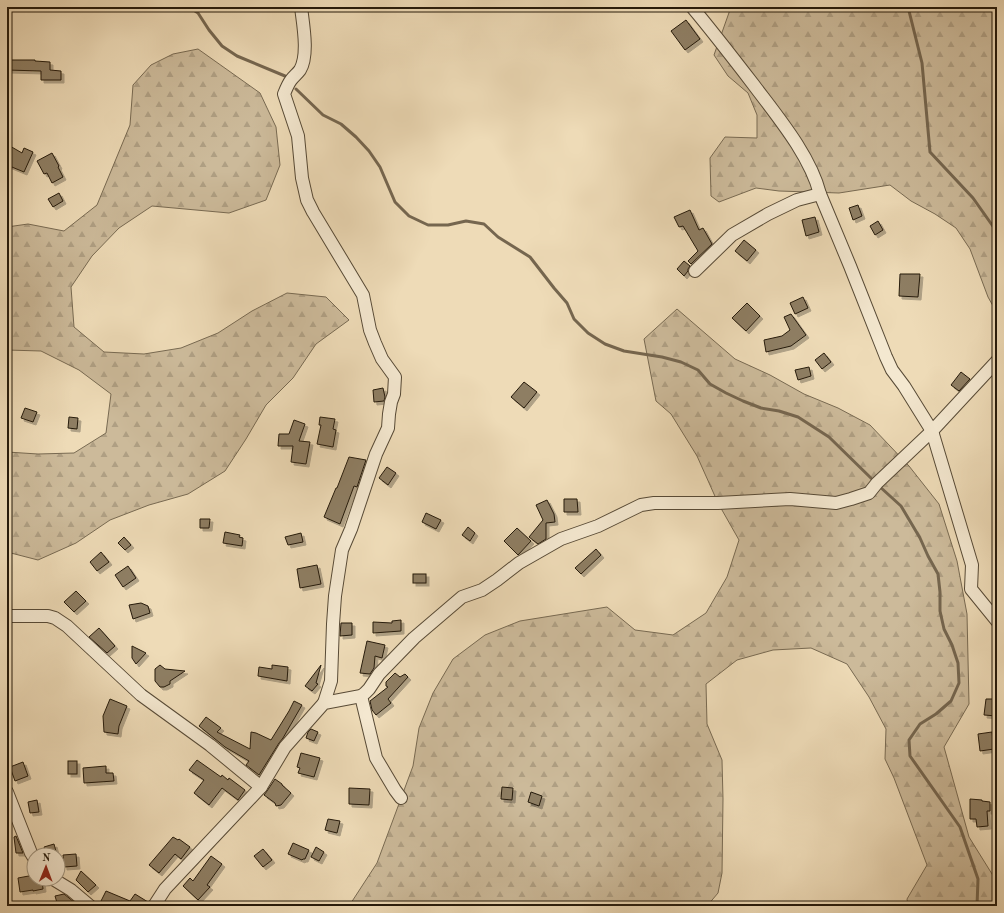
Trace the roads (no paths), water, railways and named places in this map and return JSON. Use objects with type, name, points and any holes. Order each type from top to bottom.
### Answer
[{"type":"street","points":[[154,906],[165,889],[261,787],[285,747],[324,703],[331,681],[335,596],[342,550],[351,529],[376,454],[388,428],[391,402],[394,394],[395,377],[382,359],[372,337],[363,295],[307,200],[302,178],[298,136],[284,94],[292,79],[300,70],[304,57],[305,42],[300,7]]},
{"type":"street","points":[[692,7],[782,122],[806,160],[892,370],[904,386],[932,431],[972,565],[971,589],[997,621]]},
{"type":"street","points":[[695,271],[732,235],[768,214],[797,200],[820,194]]},
{"type":"street","points":[[324,703],[361,696],[365,693],[379,674],[414,638],[462,597],[482,590],[519,563],[560,539],[598,526],[641,506],[654,503],[718,503],[790,499],[836,503],[868,493],[932,431],[997,361]]},
{"type":"street","points":[[7,616],[48,616],[55,618],[68,626],[141,695],[210,745],[261,787]]},
{"type":"street","points":[[361,696],[376,758],[394,790],[401,798]]},
{"type":"street","points":[[7,792],[29,847]]},
{"type":"street","points":[[66,887],[90,906]]},
{"type":"waterway","points":[[189,7],[198,13],[222,46],[237,56],[285,76]]},
{"type":"waterway","points":[[908,7],[922,63],[930,152],[973,198],[997,232]]},
{"type":"waterway","points":[[296,89],[323,115],[341,124],[369,151],[380,167],[395,202],[409,216],[428,225],[448,225],[466,221],[484,224],[498,237],[530,257],[567,303],[574,319],[588,333],[605,344],[624,351],[662,357],[681,362],[698,370],[710,384],[743,401],[761,408],[779,411],[798,417],[829,437],[875,482]]},
{"type":"waterway","points":[[879,486],[901,506],[920,538],[938,574],[940,611],[944,629],[952,645],[958,663],[959,683],[951,701],[936,714],[920,724],[909,740],[910,756],[960,827],[978,879],[977,906]]}]
